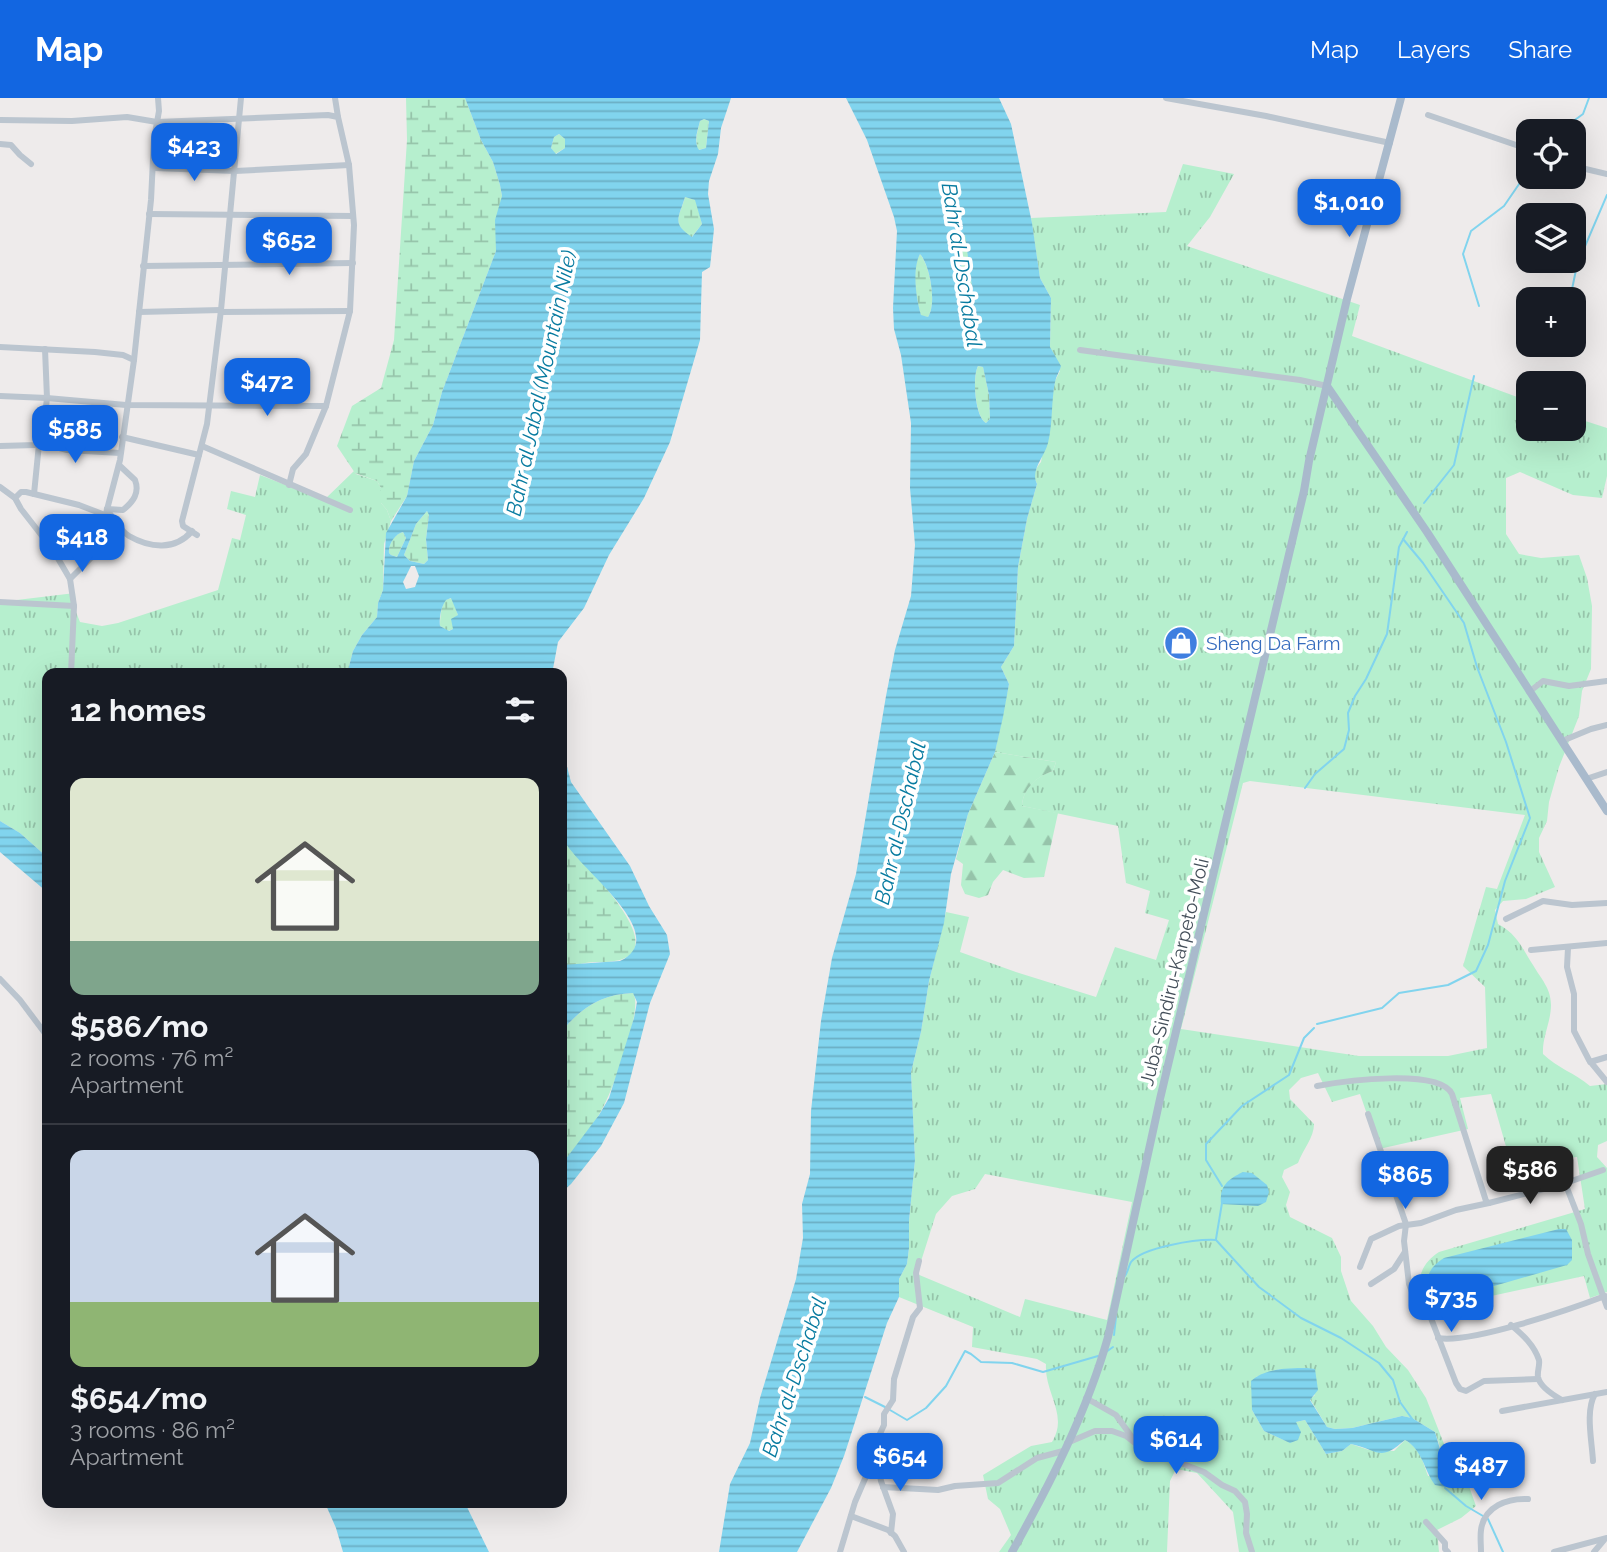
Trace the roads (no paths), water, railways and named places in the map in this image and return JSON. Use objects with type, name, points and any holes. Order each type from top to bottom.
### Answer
[{"type":"main road","name":"Juba-Sindiru-Karpeto-Moli","points":[[1012,1552],[1049,1483],[1086,1398],[1108,1337],[1160,1099],[1327,386],[1401,98]]},
{"type":"main road","points":[[1327,386],[1427,532],[1607,811]]},
{"type":"street","points":[[70,579],[92,557],[119,465],[144,266],[158,98]]},
{"type":"street","points":[[106,512],[127,535],[163,547],[177,543],[194,533],[183,526],[182,521],[202,446],[209,405],[221,311],[241,98]]},
{"type":"street","points":[[289,485],[293,470],[306,454],[326,405],[350,311],[353,216],[349,165],[335,98]]},
{"type":"street","points":[[1166,98],[1390,143]]},
{"type":"street","points":[[0,120],[72,121],[127,117],[158,122],[328,115],[338,117]]},
{"type":"street","points":[[1428,115],[1516,145]]},
{"type":"street","points":[[0,144],[12,145],[31,164]]},
{"type":"street","points":[[154,168],[235,171],[349,165]]},
{"type":"street","points":[[1586,169],[1607,174]]},
{"type":"street","points":[[149,214],[353,216]]},
{"type":"street","points":[[144,266],[353,263]]},
{"type":"street","points":[[139,312],[350,311]]},
{"type":"street","points":[[0,347],[113,354],[134,360]]},
{"type":"street","points":[[34,494],[40,444],[44,436],[47,398],[45,349]]},
{"type":"street","points":[[1080,350],[1327,386]]},
{"type":"street","points":[[0,396],[126,405],[326,405]]},
{"type":"street","points":[[122,437],[199,455]]},
{"type":"street","points":[[0,446],[40,444],[67,450],[120,453]]},
{"type":"street","points":[[202,446],[350,510]]},
{"type":"street","points":[[15,498],[21,492],[106,512],[123,510],[132,503],[137,486],[135,480],[119,465]]},
{"type":"street","points":[[0,487],[15,498],[53,550],[70,579],[74,606],[71,668]]},
{"type":"street","points":[[0,602],[74,606]]},
{"type":"street","points":[[1529,692],[1543,681],[1569,686],[1607,681]]},
{"type":"street","points":[[1562,741],[1607,725]]},
{"type":"street","points":[[1586,779],[1607,772]]},
{"type":"street","points":[[1506,919],[1543,901],[1572,905],[1607,903]]},
{"type":"street","points":[[1531,950],[1607,943]]},
{"type":"street","points":[[1568,948],[1567,967],[1574,993],[1574,1031],[1590,1062],[1607,1083]]},
{"type":"street","points":[[0,979],[42,1029]]},
{"type":"street","points":[[1590,1062],[1607,1057]]},
{"type":"street","points":[[1317,1086],[1397,1078],[1445,1085],[1452,1094],[1484,1198],[1489,1203]]},
{"type":"street","points":[[1368,1114],[1406,1224],[1405,1251],[1411,1291],[1415,1300],[1429,1313],[1456,1383],[1463,1390],[1469,1391],[1484,1381],[1538,1379]]},
{"type":"street","points":[[1360,1267],[1371,1239],[1390,1229],[1563,1184],[1603,1170]]},
{"type":"street","points":[[1563,1184],[1577,1212],[1588,1254],[1607,1307]]},
{"type":"street","points":[[1371,1284],[1394,1269],[1405,1251]]},
{"type":"street","points":[[841,1551],[855,1502],[876,1453],[878,1438],[884,1425],[884,1414],[893,1400],[894,1379],[913,1317],[920,1308],[916,1273],[919,1261]]},
{"type":"street","points":[[1438,1338],[1488,1332],[1605,1296]]},
{"type":"street","points":[[1511,1325],[1532,1346],[1539,1362],[1538,1379],[1548,1391],[1562,1400]]},
{"type":"street","points":[[1502,1411],[1607,1392]]},
{"type":"street","points":[[1593,1461],[1591,1413],[1595,1394]]},
{"type":"street","points":[[1086,1398],[1116,1415],[1135,1441],[1149,1454],[1197,1469],[1242,1496],[1247,1514],[1245,1533],[1252,1552]]},
{"type":"street","points":[[883,1487],[938,1490],[998,1483],[1037,1458],[1099,1430],[1120,1433],[1135,1441]]},
{"type":"street","points":[[876,1453],[883,1487],[893,1514],[891,1533]]},
{"type":"street","points":[[1480,1552],[1481,1530],[1489,1512],[1508,1500],[1528,1499]]},
{"type":"street","points":[[851,1516],[891,1533],[904,1552]]},
{"type":"street","points":[[1426,1522],[1445,1543],[1448,1552]]},
{"type":"street","points":[[1554,1552],[1606,1538]]},
{"type":"street","points":[[1594,1552],[1606,1538]]},
{"type":"water","name":"Bahr al Jabal (Mountain Nile)","points":[[465,98],[731,98],[709,181],[708,194],[714,229],[710,267],[702,272],[700,340],[670,442],[644,498],[609,555],[584,608],[558,642],[553,668],[349,668],[353,651],[377,617],[383,590],[386,533],[407,496],[414,461],[433,425],[442,392],[496,251],[495,220],[502,196],[493,162],[481,140]],"holes":[[[700,121],[709,121],[706,148],[699,150],[696,139]],[[559,134],[565,139],[565,148],[556,154],[551,148],[554,137]],[[685,197],[695,200],[702,224],[692,237],[681,228],[678,220]],[[427,511],[428,560],[424,564],[410,561],[404,555],[416,524]],[[403,532],[406,538],[397,557],[391,555],[391,543]],[[411,566],[415,566],[419,576],[415,587],[406,589],[403,582]],[[451,598],[458,615],[451,619],[453,629],[449,631],[440,626],[446,600]]]},
{"type":"water","name":"Bahr al-Dschabal","points":[[846,98],[999,98],[1011,124],[1032,223],[1040,278],[1051,298],[1050,347],[1061,366],[1055,382],[1048,443],[1036,469],[1037,484],[1018,567],[1014,646],[1001,667],[1009,684],[1003,717],[995,752],[968,814],[951,874],[944,923],[929,981],[911,1072],[915,1160],[909,1248],[907,1264],[899,1279],[899,1297],[887,1323],[844,1456],[831,1488],[797,1552],[719,1552],[730,1484],[750,1443],[760,1398],[796,1279],[803,1238],[802,1204],[810,1174],[811,1111],[821,1021],[832,958],[856,874],[895,650],[911,596],[915,545],[910,488],[911,423],[901,355],[894,329],[893,308],[897,231],[867,140]],"holes":[[[965,235],[974,301],[971,306],[965,293],[962,273],[961,243],[962,236]],[[920,254],[927,267],[931,285],[932,303],[928,317],[921,315],[918,301],[915,276]],[[978,366],[983,367],[989,395],[990,419],[986,423],[977,405]]]},
{"type":"water","points":[[567,766],[571,782],[630,866],[649,906],[667,935],[670,954],[650,1003],[624,1103],[601,1146],[567,1188],[567,1157],[609,1098],[637,1002],[633,993],[602,999],[577,1015],[567,1026],[567,965],[620,961],[634,949],[636,933],[628,916],[614,898],[568,847]]},
{"type":"water","points":[[0,821],[20,833],[42,853],[42,888],[0,852]]},
{"type":"water","points":[[1243,1172],[1252,1173],[1267,1185],[1269,1192],[1266,1202],[1258,1206],[1221,1204],[1223,1188],[1233,1177]]},
{"type":"water","points":[[1566,1229],[1572,1240],[1572,1260],[1567,1265],[1470,1293],[1437,1294],[1432,1289],[1429,1274],[1444,1258]]},
{"type":"water","points":[[1315,1369],[1318,1390],[1310,1400],[1327,1427],[1352,1428],[1402,1416],[1412,1418],[1435,1432],[1450,1483],[1445,1487],[1435,1485],[1419,1454],[1405,1440],[1384,1453],[1351,1444],[1342,1451],[1326,1454],[1305,1420],[1296,1422],[1301,1432],[1298,1440],[1290,1443],[1264,1431],[1252,1410],[1251,1381],[1270,1371]]},
{"type":"water","points":[[327,1508],[467,1508],[489,1552],[343,1552]]},
{"type":"waterway","points":[[1576,119],[1583,114],[1589,98]]},
{"type":"waterway","points":[[1479,306],[1463,254],[1471,231],[1504,206],[1516,188]]},
{"type":"waterway","points":[[1572,287],[1577,265],[1607,195]]},
{"type":"waterway","points":[[1424,503],[1454,465],[1474,376]]},
{"type":"waterway","points":[[1305,788],[1315,774],[1344,749],[1349,730],[1348,713],[1387,634],[1399,547],[1407,532]]},
{"type":"waterway","points":[[1317,1024],[1382,1008],[1399,993],[1448,985],[1476,971],[1488,945],[1505,881],[1530,818],[1464,623],[1403,539]]},
{"type":"waterway","points":[[1222,1186],[1206,1160],[1206,1144],[1242,1106],[1289,1075],[1304,1038],[1314,1028]]},
{"type":"waterway","points":[[1216,1239],[1222,1203]]},
{"type":"waterway","points":[[1124,1277],[1131,1262],[1147,1252],[1184,1243],[1216,1240],[1259,1287],[1301,1318],[1341,1338],[1379,1363],[1393,1380],[1400,1402],[1413,1420]]},
{"type":"waterway","points":[[1114,1335],[1116,1317]]},
{"type":"waterway","points":[[1106,1352],[1113,1347]]},
{"type":"waterway","points":[[890,1410],[907,1420],[926,1408],[946,1386],[965,1351],[981,1362],[1012,1363],[1043,1372],[1098,1356]]},
{"type":"waterway","points":[[865,1397],[885,1407]]},
{"type":"waterway","points":[[1445,1488],[1483,1516]]},
{"type":"waterway","points":[[1488,1519],[1503,1552]]},
{"type":"place","name":"Sheng Da Farm","points":[[1181,643]]}]
